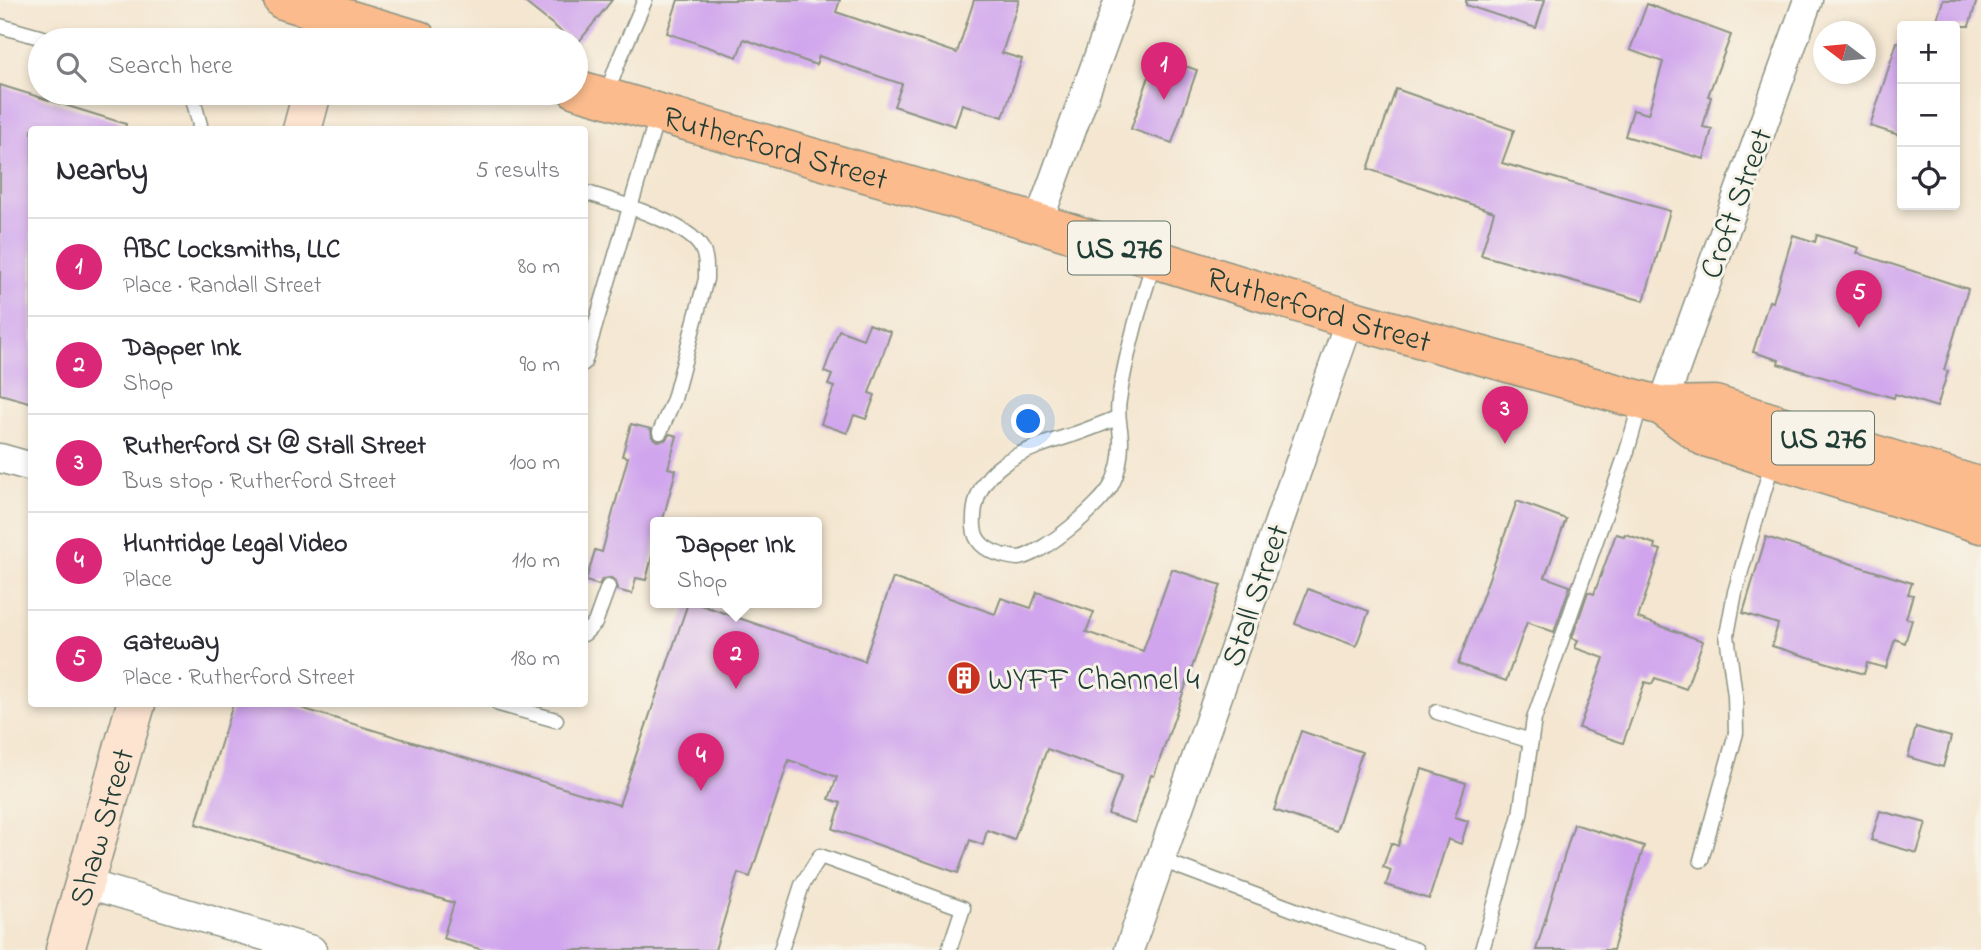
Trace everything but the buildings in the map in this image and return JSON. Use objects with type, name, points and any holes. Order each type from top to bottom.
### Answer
[{"type":"highway","points":[[283,0],[332,18],[371,28]]},
{"type":"highway","name":"Rutherford Street","points":[[591,93],[1038,223],[1350,319],[1652,403],[1715,405],[1981,487]]},
{"type":"highway","name":"Rutherford Street","points":[[1652,403],[1705,437],[1981,524]]},
{"type":"street","points":[[1038,223],[1119,0]]},
{"type":"street","name":"Croft Street","points":[[1652,403],[1808,0]]},
{"type":"street","points":[[303,126],[309,105]]},
{"type":"street","name":"Stall Street","points":[[1129,950],[1350,319]]},
{"type":"street","points":[[0,458],[28,466]]},
{"type":"street","name":"Shaw Street","points":[[65,950],[135,707]]},
{"type":"street","points":[[85,883],[312,950]]},
{"type":"lane","points":[[591,93],[619,60],[645,0]]},
{"type":"lane","points":[[0,26],[28,34]]},
{"type":"lane","points":[[195,105],[201,126]]},
{"type":"lane","points":[[590,324],[632,206],[659,113]]},
{"type":"lane","points":[[588,193],[632,206],[688,233],[701,246],[706,259],[706,279],[674,399],[660,432]]},
{"type":"lane","points":[[1117,418],[1046,443],[1016,456],[996,469],[985,481],[973,512],[975,533],[981,544],[991,552],[1006,556],[1018,558],[1034,553],[1060,536],[1097,503],[1112,484],[1121,440],[1117,418],[1118,401],[1154,259]]},
{"type":"lane","points":[[1482,950],[1520,815],[1534,719],[1627,451],[1652,403]]},
{"type":"lane","points":[[1701,860],[1736,733],[1735,696],[1727,635],[1735,592],[1773,458]]},
{"type":"lane","points":[[588,630],[594,623],[608,587]]},
{"type":"lane","points":[[510,707],[556,720]]},
{"type":"lane","points":[[1437,712],[1531,741]]},
{"type":"lane","points":[[781,950],[802,885],[820,856],[962,908],[949,950]]},
{"type":"lane","points":[[1161,860],[1322,920],[1416,950]]},
{"type":"place","name":"ABC Locksmiths, LLC","points":[[1164,100]]},
{"type":"place","name":"Gateway","points":[[1859,328]]},
{"type":"place","name":"Rutherford St @ Stall Street","points":[[1505,444]]},
{"type":"place","name":"WYFF Channel 4","points":[[964,678]]},
{"type":"place","name":"Dapper Ink","points":[[736,689]]},
{"type":"place","name":"Huntridge Legal Video","points":[[701,791]]}]
